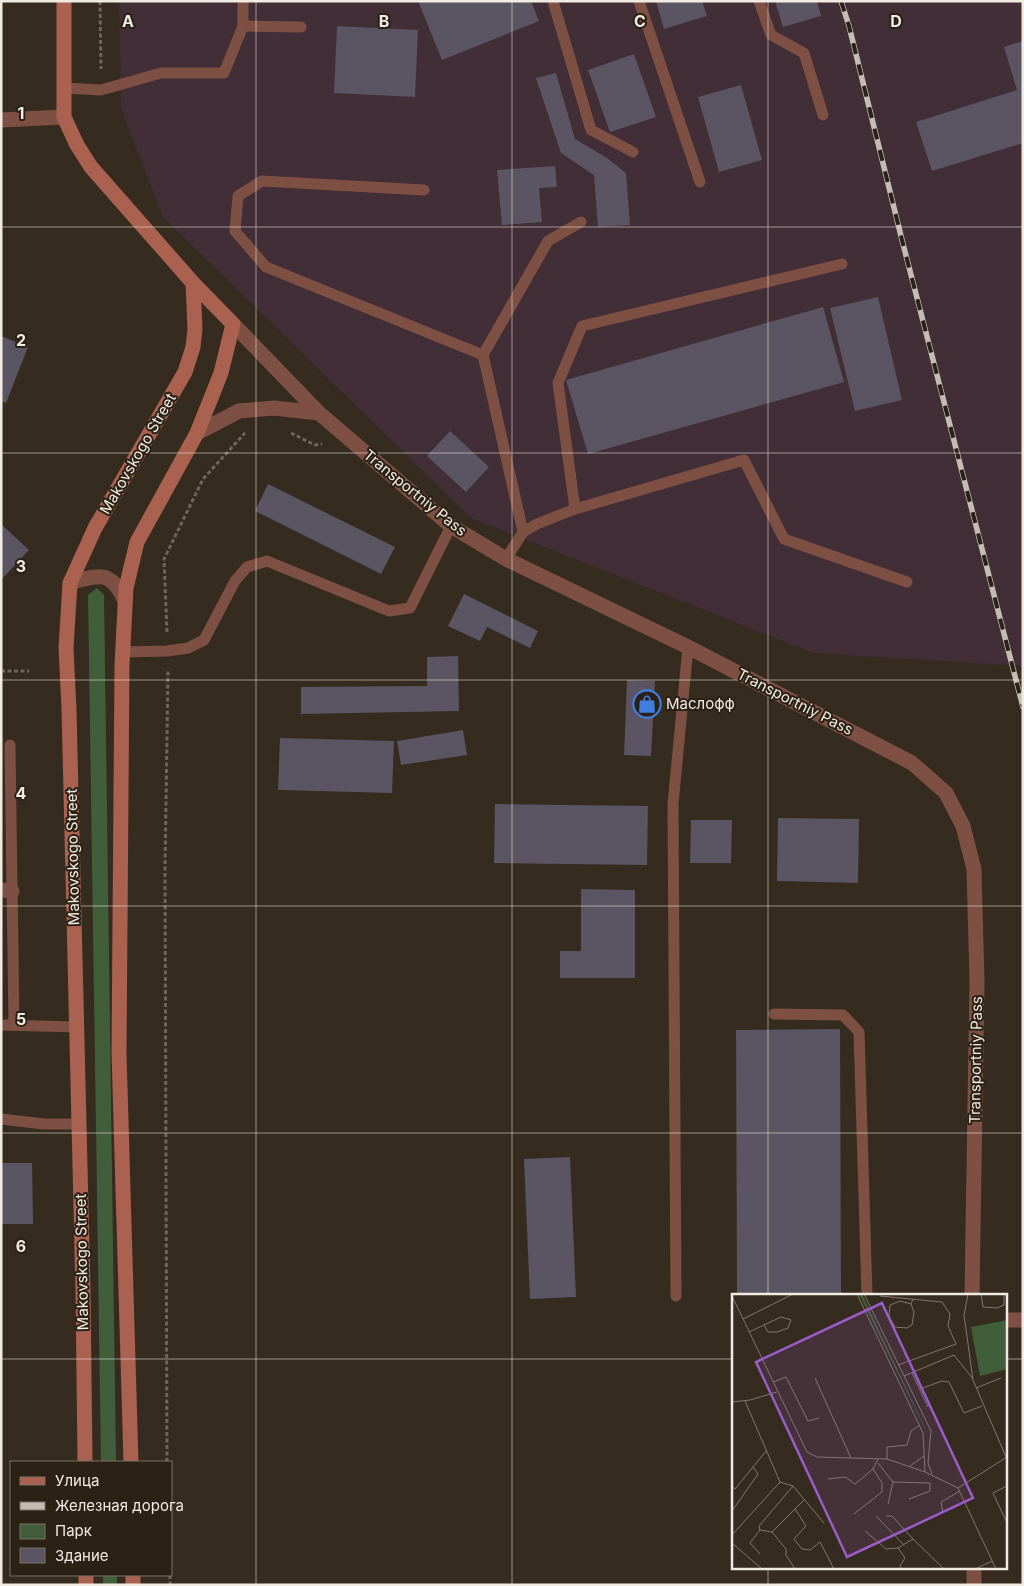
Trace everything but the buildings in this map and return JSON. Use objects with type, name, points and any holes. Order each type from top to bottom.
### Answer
[{"type":"main road","points":[[64,1],[64,117],[77,146],[91,167],[193,284],[233,324],[221,373],[196,433],[137,542],[126,588],[123,652],[119,1053],[131,1461]]},
{"type":"main road","name":"Makovskogo Street","points":[[85,1461],[77,1027],[66,648],[70,583],[95,528],[185,372],[193,347],[196,329],[193,284]]},
{"type":"street","points":[[1,120],[64,117]]},
{"type":"street","name":"Transportniy Pass","points":[[233,324],[319,414],[452,526],[506,559],[688,647],[912,763],[946,793],[963,826],[974,869],[977,981],[972,1294]]},
{"type":"street","points":[[196,433],[239,411],[274,408],[319,414]]},
{"type":"street","points":[[70,583],[96,576],[108,578],[119,588],[125,601]]},
{"type":"street","points":[[1006,1320],[1023,1320]]},
{"type":"street","points":[[974,1568],[974,1585]]},
{"type":"lane","points":[[64,88],[101,90],[161,73],[224,73],[243,26],[243,1]]},
{"type":"lane","points":[[552,1],[591,130],[633,152]]},
{"type":"lane","points":[[639,1],[700,182]]},
{"type":"lane","points":[[759,1],[771,35],[804,53],[823,115]]},
{"type":"lane","points":[[243,26],[301,27]]},
{"type":"lane","points":[[424,190],[262,181],[238,196],[235,231],[266,267],[483,355]]},
{"type":"lane","points":[[523,532],[483,355],[548,241],[580,222]]},
{"type":"lane","points":[[575,509],[558,383],[582,326],[842,264]]},
{"type":"lane","points":[[506,559],[523,532],[537,524],[575,509],[744,460],[784,539],[908,582]]},
{"type":"lane","points":[[123,652],[167,651],[188,648],[204,640],[235,581],[247,567],[267,561],[389,611],[410,608],[452,526]]},
{"type":"lane","points":[[676,1296],[673,804],[688,647]]},
{"type":"lane","points":[[10,746],[7,890],[14,1025]]},
{"type":"lane","points":[[774,1014],[843,1015],[859,1032],[867,1294]]},
{"type":"lane","points":[[1,1025],[77,1027]]},
{"type":"lane","points":[[1,1119],[44,1124],[79,1124]]},
{"type":"path","points":[[100,1],[101,90]]},
{"type":"path","points":[[167,1461],[165,869],[168,679],[164,559],[203,479],[248,430]]},
{"type":"path","points":[[286,430],[315,445],[351,442]]},
{"type":"path","points":[[1,671],[29,671]]},
{"type":"shaded area","points":[[119,1],[1023,1],[1023,666],[813,653],[471,518],[162,216],[121,108]]},
{"type":"green space","points":[[97,588],[104,595],[116,1461],[101,1461],[88,595]]},
{"type":"green space","points":[[103,1576],[117,1576],[117,1585],[103,1585]]},
{"type":"railway","points":[[841,1],[849,26],[902,240],[1023,707]]},
{"type":"place","name":"Маслофф","points":[[647,704]]}]
